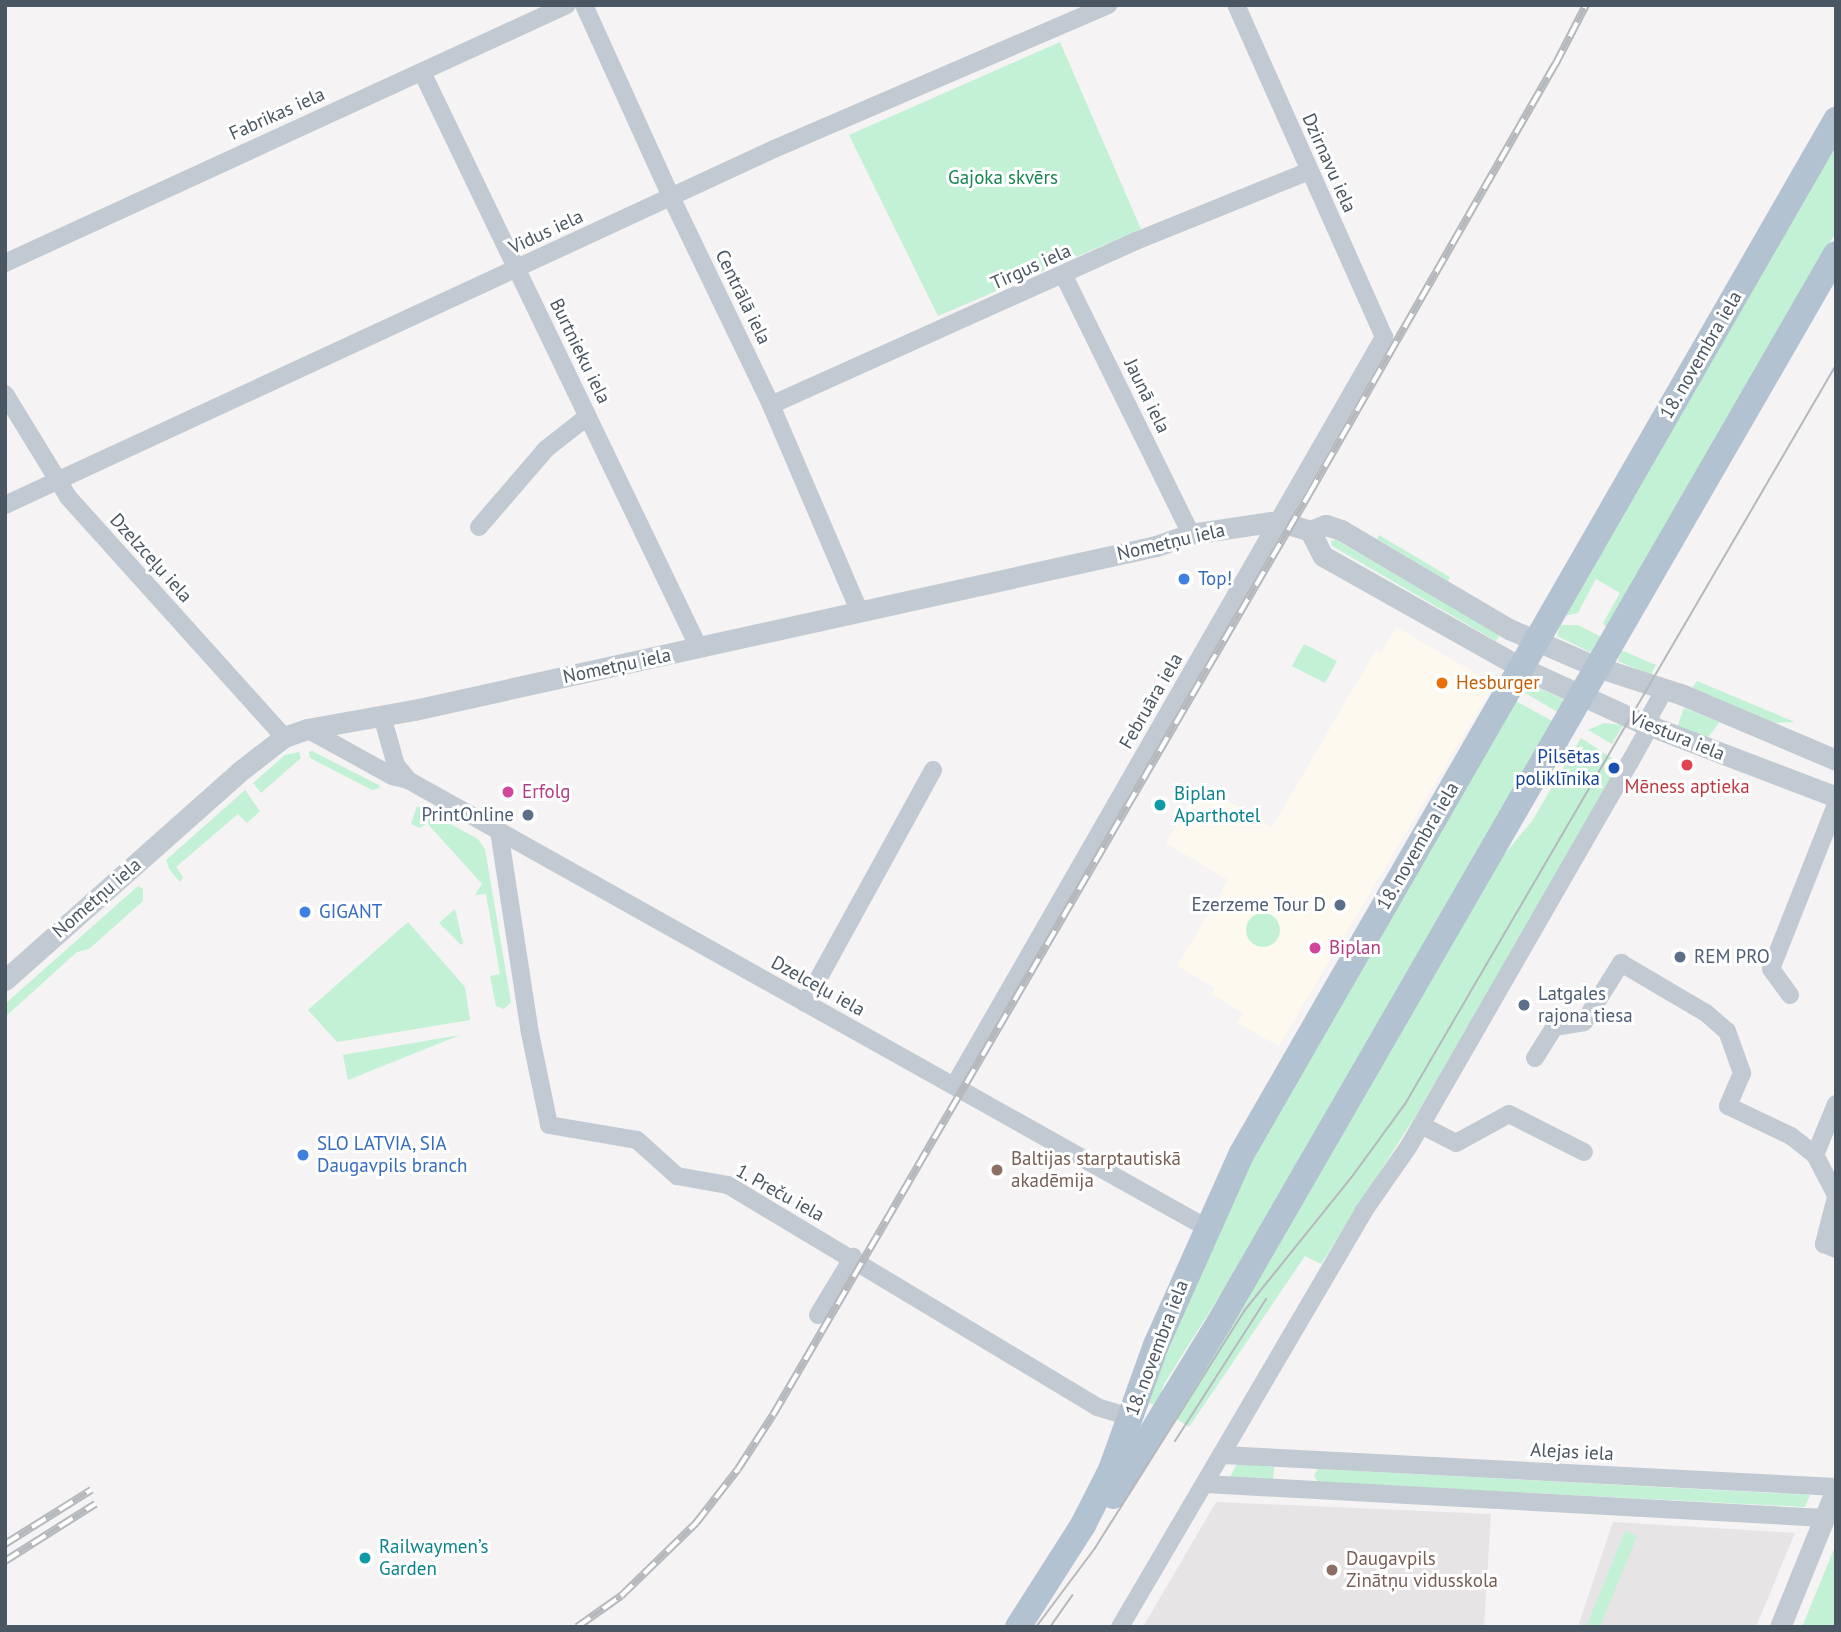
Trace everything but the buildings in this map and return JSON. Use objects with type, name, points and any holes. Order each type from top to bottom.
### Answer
[{"type":"main road","name":"18. novembra iela","points":[[1018,1627],[1083,1525],[1111,1470],[1156,1345],[1242,1153],[1836,120]]},
{"type":"main road","name":"18. novembra iela","points":[[1035,1627],[1219,1323],[1836,254]]},
{"type":"street","name":"Fabrikas iela","points":[[5,263],[567,5]]},
{"type":"street","name":"Centrālā iela","points":[[584,5],[671,197],[771,405],[859,610]]},
{"type":"street","name":"Vidus iela","points":[[5,505],[671,197],[1108,5]]},
{"type":"street","name":"Dzirnavu iela","points":[[1236,5],[1384,337]]},
{"type":"street","name":"Burtnieku iela","points":[[422,72],[699,648]]},
{"type":"street","name":"Tirgus iela","points":[[771,405],[1136,242],[1309,171]]},
{"type":"street","name":"Jaunā iela","points":[[1065,276],[1191,534]]},
{"type":"street","name":"Februāra iela","points":[[954,1086],[1384,337]]},
{"type":"street","name":"Dzelzceļu iela","points":[[5,394],[57,483],[284,737]]},
{"type":"street","points":[[479,527],[546,449],[588,416]]},
{"type":"street","name":"Nometņu iela","points":[[5,980],[239,772],[284,737],[307,729],[382,716],[699,648],[859,610],[1156,546],[1191,534],[1279,520],[1310,531],[1326,525],[1341,530],[1509,629],[1538,642]]},
{"type":"street","points":[[1310,531],[1323,556],[1522,668]]},
{"type":"street","name":"Viestura iela","points":[[1538,642],[1597,667],[1683,695],[1836,760]]},
{"type":"street","name":"Viestura iela","points":[[1522,668],[1650,726],[1836,797]]},
{"type":"street","points":[[1120,1627],[1363,1212],[1421,1125],[1650,726],[1651,714],[1664,691]]},
{"type":"street","points":[[382,716],[396,765],[408,780]]},
{"type":"street","name":"Dzelceļu iela","points":[[307,729],[392,776],[408,780],[1207,1228]]},
{"type":"street","points":[[805,1003],[933,771]]},
{"type":"street","points":[[1790,995],[1771,969],[1836,805]]},
{"type":"street","name":"1. Preču iela","points":[[499,831],[530,1033],[549,1125],[637,1140],[677,1176],[728,1185],[853,1257],[1097,1407],[1130,1417]]},
{"type":"street","points":[[1535,1058],[1555,1027],[1584,1022],[1621,963],[1706,1013],[1727,1031],[1742,1073],[1728,1106],[1791,1136],[1815,1155],[1836,1196],[1824,1244],[1836,1249]]},
{"type":"street","points":[[1815,1155],[1836,1104]]},
{"type":"street","points":[[1421,1125],[1456,1143],[1509,1114],[1584,1152]]},
{"type":"street","points":[[818,1315],[853,1257]]},
{"type":"street","name":"Alejas iela","points":[[1222,1455],[1836,1488]]},
{"type":"street","points":[[1305,1490],[1306,1459]]},
{"type":"street","points":[[1205,1484],[1824,1518]]},
{"type":"street","points":[[1780,1627],[1836,1488]]},
{"type":"shaded area","points":[[1396,627],[1494,684],[1279,1046],[1237,1023],[1243,1013],[1211,994],[1215,988],[1177,966],[1228,880],[1166,843],[1200,785],[1272,827],[1376,650],[1381,653]]},
{"type":"shaded area","name":"Daugavpils Zinātņu vidusskola","points":[[1216,1502],[1491,1514],[1484,1627],[1143,1627]]},
{"type":"shaded area","points":[[1613,1522],[1795,1533],[1756,1627],[1578,1627]]},
{"type":"green space","name":"Gajoka skvērs","points":[[1060,42],[1141,229],[938,316],[849,135]]},
{"type":"green space","points":[[1836,143],[1836,232],[1607,629],[1603,623],[1620,593],[1596,579],[1578,613],[1564,616]]},
{"type":"green space","points":[[1379,535],[1450,577],[1448,581],[1377,539]]},
{"type":"green space","points":[[1336,540],[1500,635],[1496,641],[1332,546],[1331,541]]},
{"type":"green space","points":[[1560,625],[1578,625],[1602,637],[1596,649],[1590,652],[1557,636]]},
{"type":"green space","points":[[1304,644],[1337,661],[1325,683],[1292,666]]},
{"type":"green space","points":[[1621,650],[1656,665],[1651,675],[1618,661]]},
{"type":"green space","points":[[1697,681],[1795,722],[1773,723],[1692,688]]},
{"type":"green space","points":[[1530,684],[1563,699],[1565,703],[1559,713],[1522,691]]},
{"type":"green space","points":[[1516,701],[1554,722],[1235,1271],[1164,1384],[1157,1406],[1147,1402],[1170,1341],[1248,1166]]},
{"type":"green space","points":[[1684,708],[1719,723],[1708,737],[1677,727]]},
{"type":"green space","points":[[1604,723],[1623,725],[1612,744],[1588,730]]},
{"type":"green space","points":[[1581,738],[1621,764],[1416,1115],[1321,1264],[1305,1256],[1189,1427],[1172,1416],[1502,857],[1532,821]]},
{"type":"green space","points":[[312,751],[379,785],[380,788],[372,790],[310,758],[309,752]]},
{"type":"green space","points":[[299,752],[301,758],[261,793],[253,783],[285,755]]},
{"type":"green space","points":[[245,790],[260,811],[247,823],[238,814],[176,867],[183,877],[180,882],[169,869],[166,860]]},
{"type":"green space","points":[[417,806],[478,839],[485,849],[511,1002],[504,1009],[496,1006],[490,976],[500,974],[486,894],[475,895],[482,884],[427,823],[420,828],[411,824]]},
{"type":"green space","points":[[138,886],[143,889],[143,901],[89,949],[77,952],[5,1017],[5,1004]]},
{"type":"green space","points":[[455,909],[463,943],[461,945],[439,923]]},
{"type":"green space","points":[[1263,913],[1275,918],[1280,930],[1275,942],[1263,947],[1251,942],[1246,930],[1251,918]]},
{"type":"green space","points":[[408,922],[465,987],[470,1020],[337,1042],[308,1010]]},
{"type":"green space","points":[[460,1035],[348,1080],[343,1055]]},
{"type":"green space","points":[[1237,1464],[1274,1467],[1273,1480],[1230,1477]]},
{"type":"green space","points":[[1318,1469],[1810,1495],[1805,1507],[1318,1482],[1314,1475]]},
{"type":"green space","points":[[1625,1531],[1637,1536],[1600,1627],[1586,1627]]},
{"type":"green space","points":[[1836,1544],[1836,1627],[1802,1627]]},
{"type":"tram line","points":[[1036,1627],[1095,1548],[1244,1311],[1351,1178],[1405,1104],[1836,365]]},
{"type":"tram line","points":[[1175,1441],[1266,1299]]},
{"type":"tram line","points":[[1050,1627],[1072,1595]]},
{"type":"railway","points":[[577,1627],[621,1596],[696,1523],[738,1469],[773,1415],[1309,494],[1555,65],[1586,5]]},
{"type":"railway","points":[[5,1544],[91,1490]]},
{"type":"railway","points":[[5,1561],[95,1504]]},
{"type":"place","name":"Top!","points":[[1184,579]]},
{"type":"place","name":"Hesburger","points":[[1442,683]]},
{"type":"place","name":"Mēness aptieka","points":[[1687,765]]},
{"type":"place","name":"Pilsētas poliklīnika","points":[[1614,768]]},
{"type":"place","name":"Erfolg","points":[[508,792]]},
{"type":"place","name":"Biplan Aparthotel","points":[[1160,805]]},
{"type":"place","name":"PrintOnline","points":[[528,815]]},
{"type":"place","name":"Ezerzeme Tour D","points":[[1340,905]]},
{"type":"place","name":"GIGANT","points":[[305,912]]},
{"type":"place","name":"Biplan","points":[[1315,948]]},
{"type":"place","name":"REM PRO","points":[[1680,957]]},
{"type":"place","name":"Latgales rajona tiesa","points":[[1524,1005]]},
{"type":"place","name":"SLO LATVIA, SIA Daugavpils branch","points":[[303,1155]]},
{"type":"place","name":"Baltijas starptautiskā akadēmija","points":[[997,1170]]},
{"type":"place","name":"Railwaymen’s Garden","points":[[365,1558]]},
{"type":"place","name":"Daugavpils Zinātņu vidusskola","points":[[1332,1570]]}]
